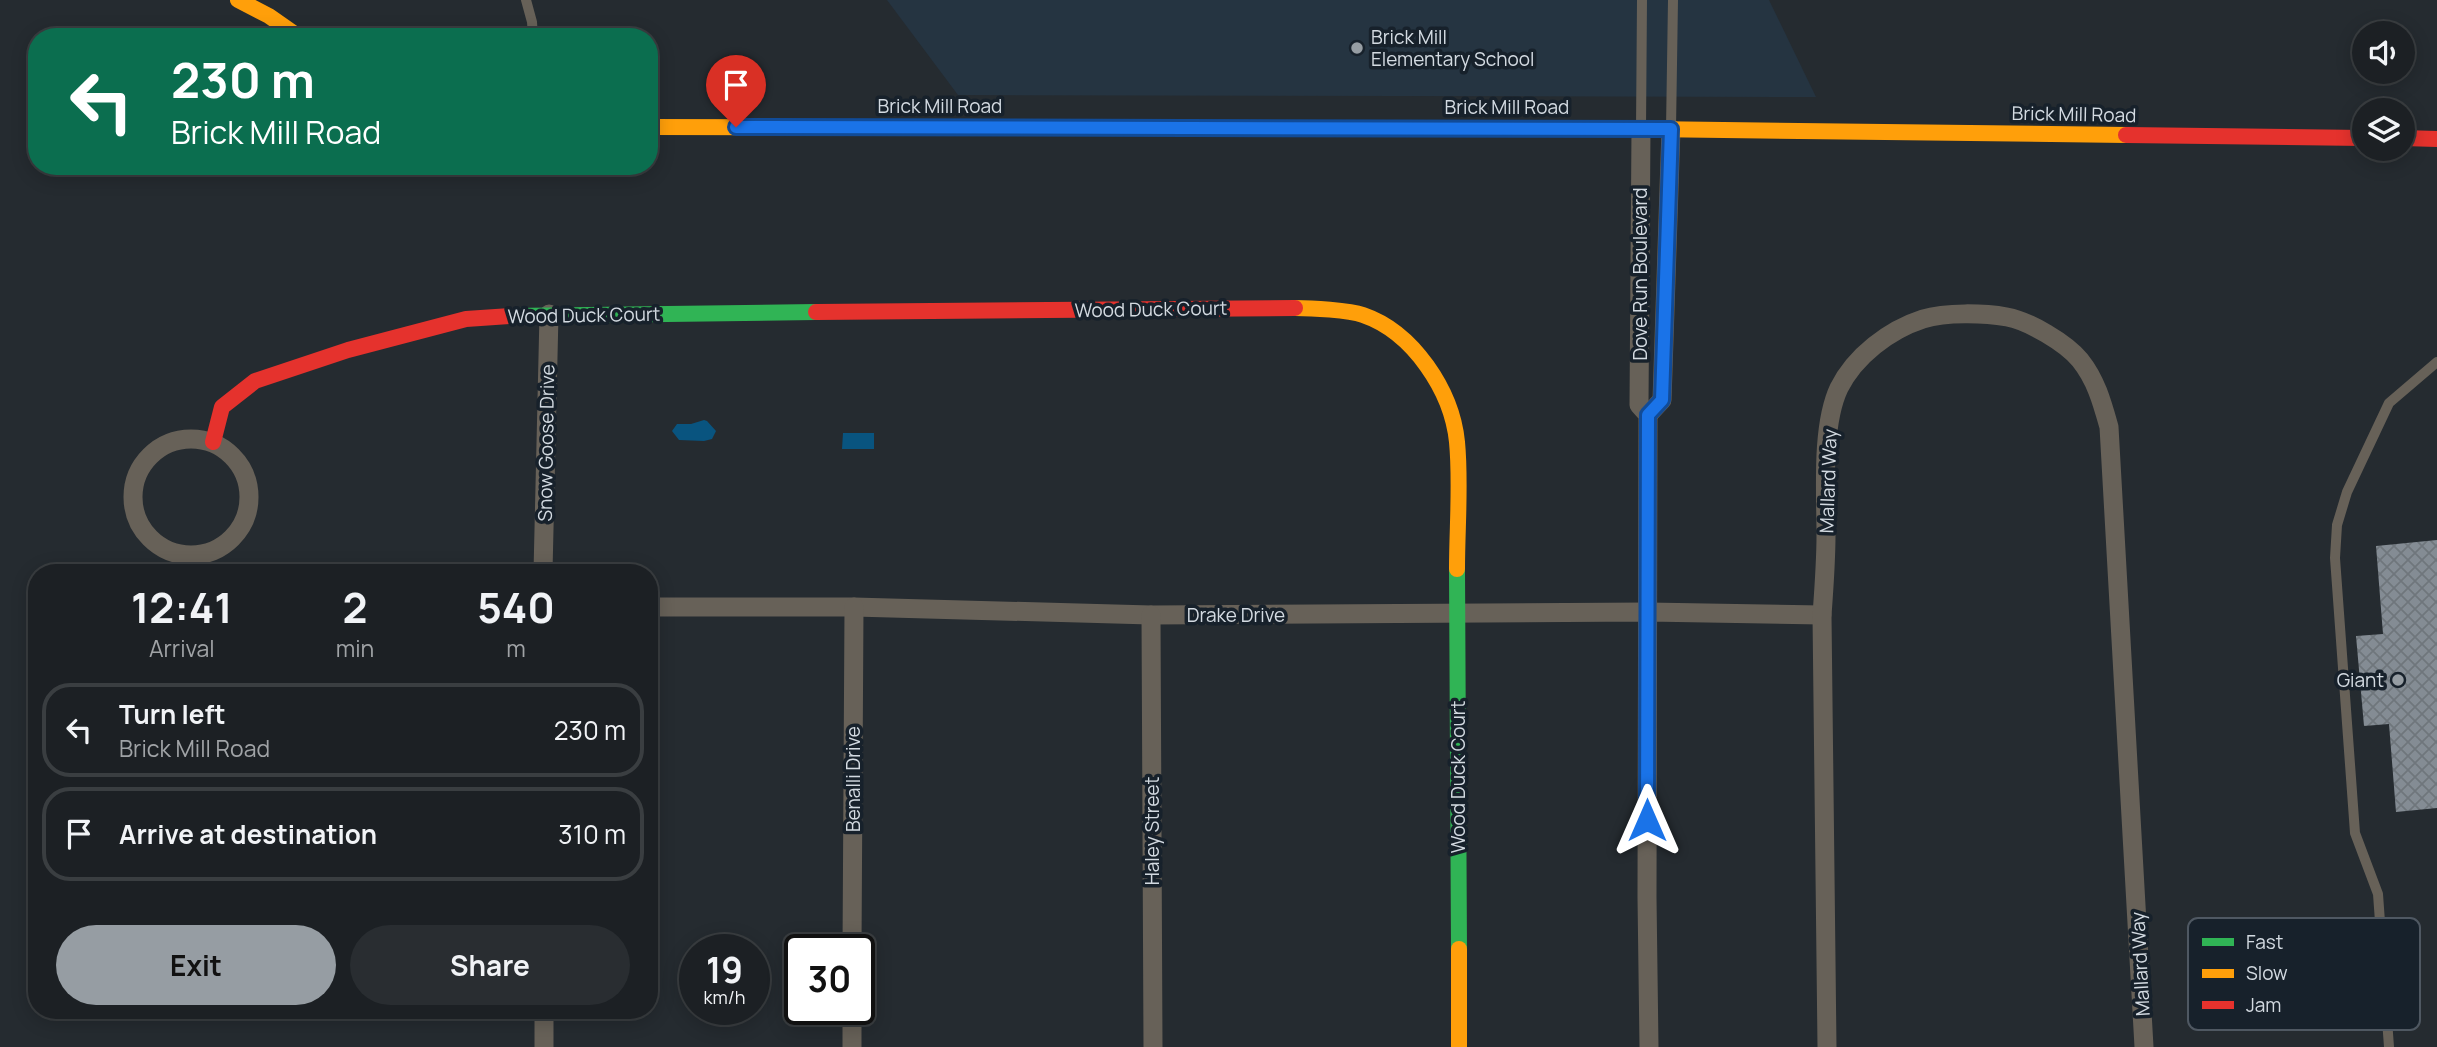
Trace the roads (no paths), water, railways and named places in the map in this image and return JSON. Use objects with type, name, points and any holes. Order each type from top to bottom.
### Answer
[{"type":"street","points":[[237,0],[286,28]]},
{"type":"street","name":"Brick Mill Road","points":[[658,127],[1671,129],[2352,138]]},
{"type":"street","name":"Dove Run Boulevard","points":[[1641,129],[1639,405],[1648,415],[1648,1047]]},
{"type":"street","name":"Dove Run Boulevard","points":[[1648,415],[1662,400],[1671,129]]},
{"type":"street","points":[[2415,138],[2437,139]]},
{"type":"street","name":"Wood Duck Court","points":[[214,442],[222,407],[255,381],[348,350],[466,319],[549,314],[1301,307],[1363,315],[1395,332],[1432,370],[1450,405],[1457,441],[1459,1047]]},
{"type":"street","name":"Snow Goose Drive","points":[[543,564],[549,314]]},
{"type":"street","name":"Mallard Way","points":[[1827,1047],[1822,615],[1826,566],[1829,427],[1839,389],[1858,361],[1887,335],[1924,318],[1968,314],[2010,317],[2049,335],[2079,358],[2098,388],[2109,427],[2144,1047]]},
{"type":"street","points":[[191,438],[214,442],[233,455],[244,472],[249,487],[249,508],[245,521],[223,547],[204,555],[193,556],[163,549],[147,536],[136,519],[132,493],[140,467],[159,448],[171,442],[191,438]]},
{"type":"street","name":"Drake Drive","points":[[658,607],[854,607],[1151,615],[1648,612],[1822,615]]},
{"type":"street","name":"Benalli Drive","points":[[852,934],[854,607]]},
{"type":"street","name":"Haley Street","points":[[1151,615],[1153,1047]]},
{"type":"street","points":[[544,1019],[544,1047]]},
{"type":"street","points":[[852,1025],[852,1047]]},
{"type":"lane","points":[[526,0],[532,28]]},
{"type":"lane","points":[[1641,129],[1642,0]]},
{"type":"lane","points":[[1671,129],[1673,0]]},
{"type":"lane","points":[[2380,918],[2378,894],[2355,833],[2335,558],[2337,525],[2347,492],[2389,403],[2437,362]]},
{"type":"water","points":[[704,420],[716,431],[712,439],[679,440],[672,431],[677,424]]},
{"type":"water","points":[[843,433],[874,433],[874,449],[842,449]]},
{"type":"place","name":"Brick Mill Elementary School","points":[[1357,48]]},
{"type":"place","name":"Giant","points":[[2398,680]]}]
